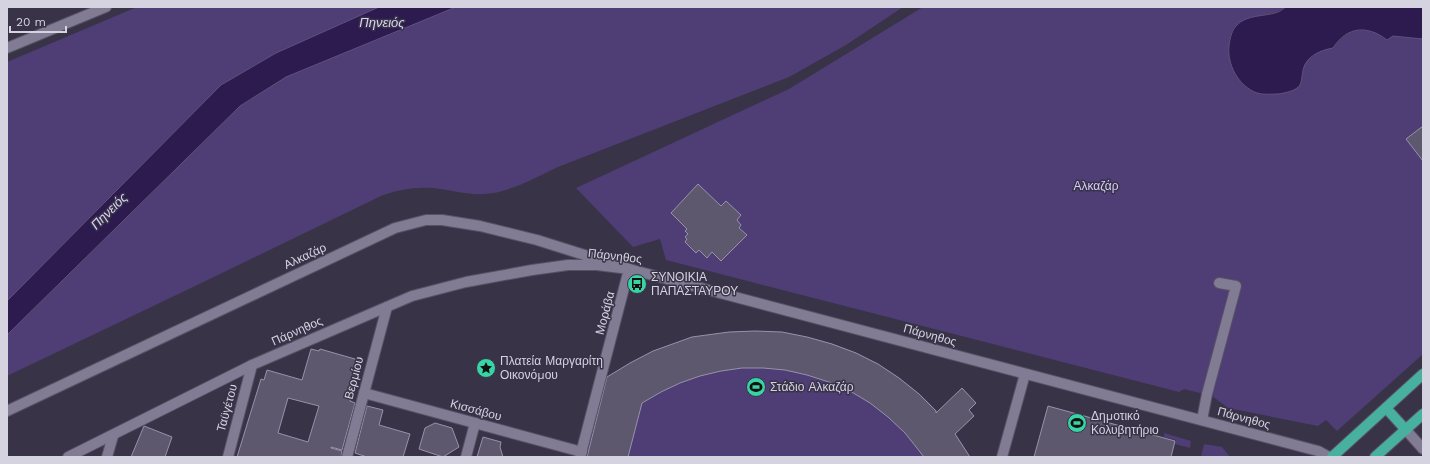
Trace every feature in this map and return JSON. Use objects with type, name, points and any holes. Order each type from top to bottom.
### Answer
[{"type":"main road","points":[[1330,457],[1423,374]]},
{"type":"main road","points":[[1386,408],[1406,430]]},
{"type":"main road","points":[[1375,457],[1423,414]]},
{"type":"street","points":[[7,48],[106,7]]},
{"type":"street","name":"Αλκαζάρ","points":[[7,411],[395,228],[411,223],[426,220],[442,220],[480,226],[531,239],[629,269]]},
{"type":"street","name":"Πάρνηθος","points":[[68,457],[113,436],[252,365],[412,296],[466,282],[532,270],[568,265],[597,265],[629,269],[1318,451],[1330,457]]},
{"type":"street","name":"Μοράβα","points":[[581,454],[629,269]]},
{"type":"street","points":[[1202,420],[1208,388],[1236,286],[1219,282]]},
{"type":"street","name":"Βερμίου","points":[[347,457],[387,307]]},
{"type":"street","name":"Ταϋγέτου","points":[[228,457],[252,365]]},
{"type":"street","points":[[1002,457],[1026,374]]},
{"type":"street","name":"Κισσάβου","points":[[364,393],[581,454]]},
{"type":"street","points":[[466,457],[475,423]]},
{"type":"street","points":[[1406,430],[1423,449]]},
{"type":"street","points":[[107,457],[113,436]]},
{"type":"green space","points":[[137,7],[379,7],[276,53],[221,85],[7,301],[7,62]]},
{"type":"green space","points":[[456,7],[903,7],[846,45],[789,77],[558,167],[512,188],[493,193],[478,194],[433,188],[418,188],[403,190],[381,196],[7,376],[7,335],[240,106],[286,77]]},
{"type":"green space","name":"Αλκαζάρ","points":[[923,7],[1286,7],[1274,12],[1244,20],[1237,25],[1232,32],[1229,44],[1230,61],[1268,94],[1284,93],[1295,89],[1302,79],[1304,66],[1310,58],[1318,52],[1333,48],[1339,41],[1352,32],[1365,30],[1379,35],[1387,40],[1393,36],[1423,39],[1423,354],[1337,431],[1326,420],[1318,426],[1228,408],[1212,396],[1184,389],[1179,392],[666,260],[660,239],[633,247],[576,188],[789,89]]},
{"type":"green space","name":"Στάδιο Αλκαζάρ","points":[[755,331],[775,332],[807,337],[856,353],[880,365],[902,379],[940,414],[957,435],[970,457],[584,457],[604,380],[621,368],[657,350],[695,338],[715,334]]},
{"type":"green space","points":[[1164,433],[1191,441],[1190,448],[1175,444],[1176,440],[1164,437]]},
{"type":"green space","points":[[1204,444],[1222,447],[1230,457],[1201,457]]},
{"type":"water","name":"Πηνειός","points":[[379,7],[456,7],[286,77],[240,106],[7,335],[7,301],[221,85],[276,53]]},
{"type":"water","points":[[1286,7],[1423,7],[1423,39],[1393,36],[1387,40],[1380,35],[1365,30],[1351,32],[1345,35],[1333,48],[1315,54],[1307,61],[1303,70],[1301,83],[1296,89],[1278,94],[1257,93],[1244,85],[1235,74],[1229,53],[1231,36],[1236,26],[1245,19],[1273,14]]},
{"type":"building","points":[[1423,126],[1423,161],[1406,139]]},
{"type":"building","points":[[698,184],[721,206],[726,201],[741,215],[737,220],[741,225],[739,228],[747,235],[721,261],[712,252],[707,258],[699,250],[696,253],[685,242],[687,239],[685,237],[688,234],[685,231],[687,229],[671,213]]},
{"type":"building","name":"Στάδιο Αλκαζάρ","points":[[729,332],[782,332],[807,337],[856,353],[878,364],[899,378],[919,394],[936,411],[936,413],[962,388],[976,403],[969,410],[974,416],[955,434],[970,457],[924,457],[905,433],[888,417],[870,403],[850,391],[829,382],[785,370],[742,368],[700,376],[680,383],[642,403],[628,457],[587,457],[607,377],[653,351],[692,337]]},
{"type":"building","points":[[311,349],[319,351],[320,349],[362,361],[350,401],[355,403],[342,450],[331,447],[342,451],[341,457],[237,457],[261,379],[264,380],[267,370],[302,380]],"holes":[[[288,398],[319,406],[308,442],[278,433]]]},
{"type":"building","points":[[367,406],[383,410],[379,425],[410,434],[403,457],[367,457],[355,453]]},
{"type":"building","name":"Δημοτικό Κολυβητήριο","points":[[1048,406],[1175,441],[1171,457],[1034,457]]},
{"type":"building","points":[[435,423],[452,428],[459,447],[443,457],[419,449],[425,428]]},
{"type":"building","points":[[144,426],[172,437],[165,457],[131,457]]},
{"type":"building","points":[[483,437],[501,442],[500,447],[503,457],[477,457]]},
{"type":"place","name":"ΣΥΝΟΙΚΙΑ ΠΑΠΑΣΤΑΥΡΟΥ","points":[[637,284]]},
{"type":"place","name":"Πλατεία Μαργαρίτη Οικονόμου","points":[[486,368]]},
{"type":"place","name":"Στάδιο Αλκαζάρ","points":[[756,387]]},
{"type":"place","name":"Δημοτικό Κολυβητήριο","points":[[1077,423]]}]
